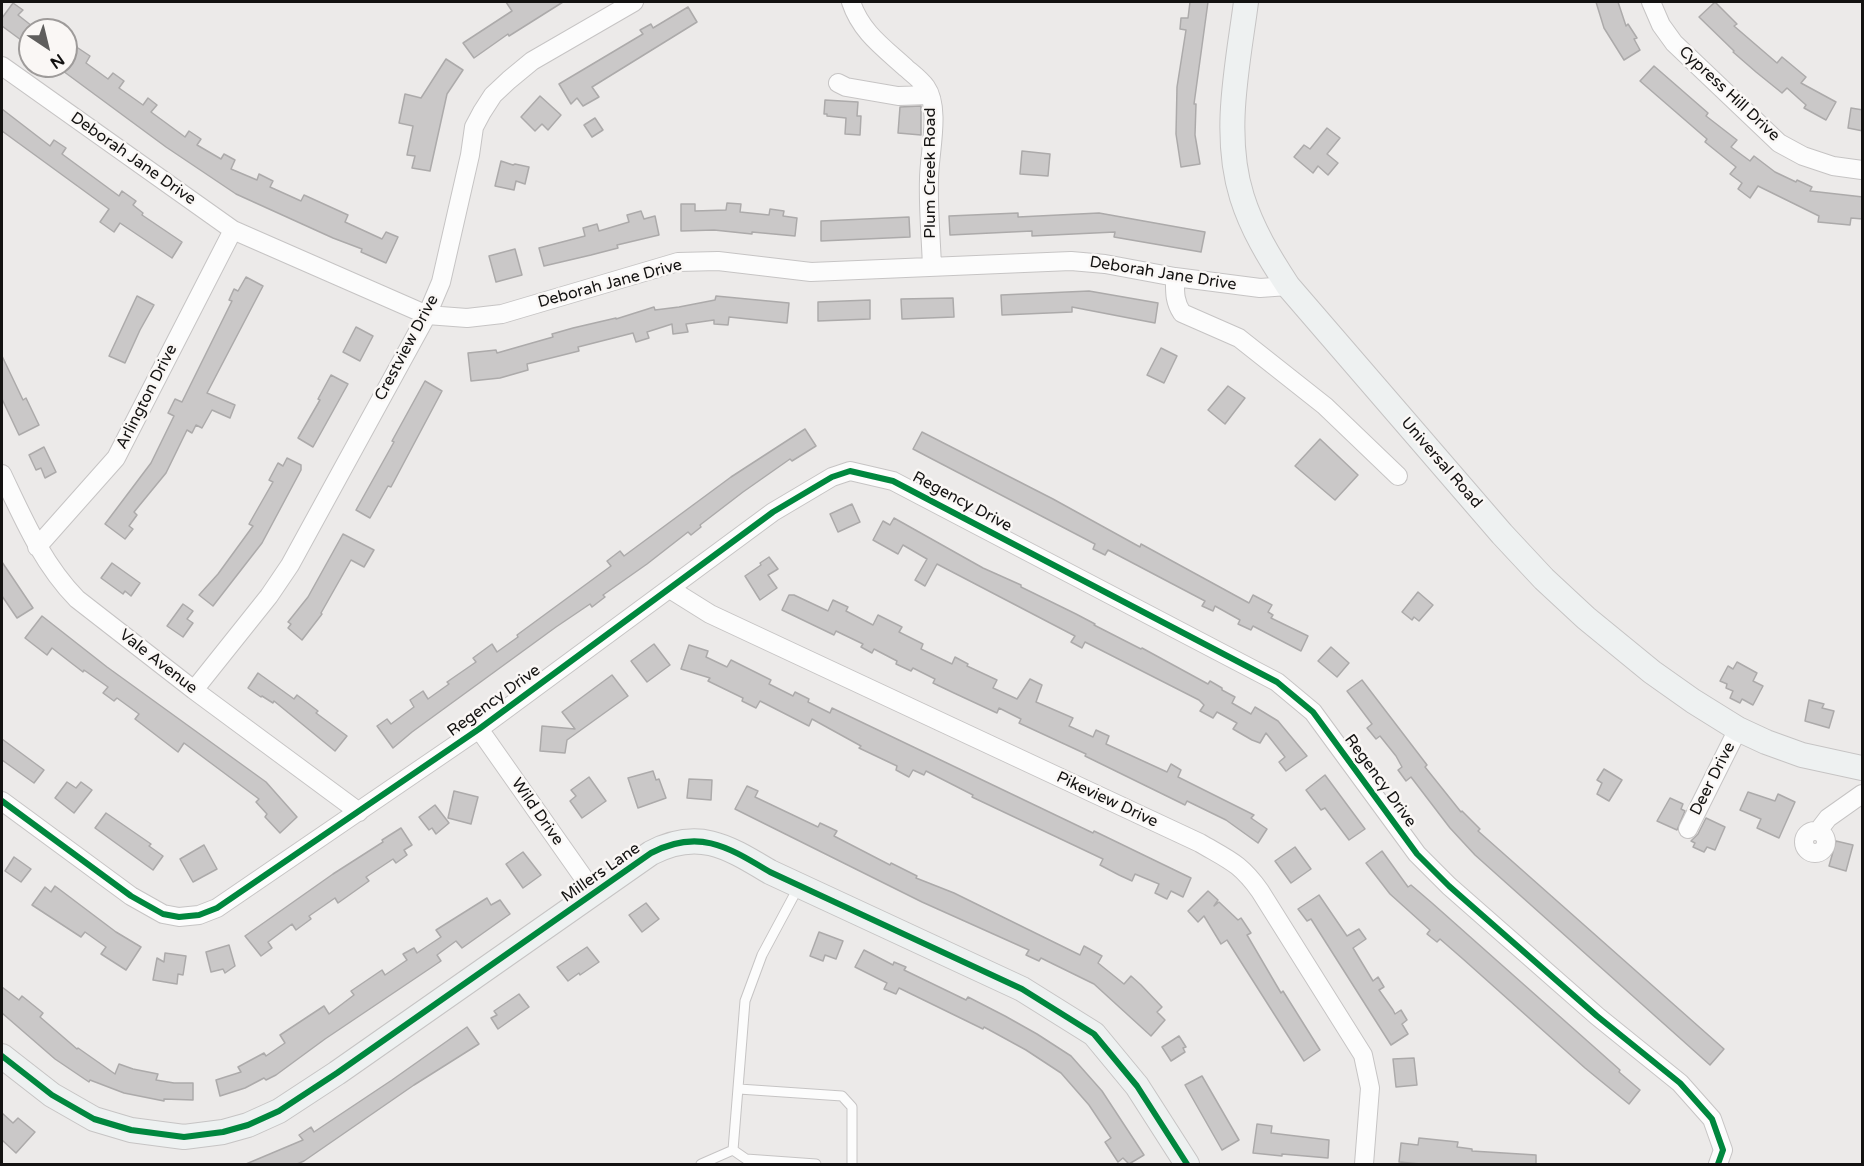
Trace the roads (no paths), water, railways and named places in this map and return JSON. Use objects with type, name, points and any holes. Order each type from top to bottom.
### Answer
[{"type":"street","name":"Crestview Drive","points":[[194,690],[269,596],[290,565],[427,315],[441,282],[471,155],[474,127],[482,112],[493,95],[532,61],[634,2]]},
{"type":"street","name":"Plum Creek Road","points":[[851,2],[865,30],[918,79],[929,95],[933,131],[928,178],[932,267]]},
{"type":"street","name":"Universal Road","points":[[1246,2],[1233,119],[1237,176],[1241,195],[1253,226],[1266,254],[1288,286],[1502,534],[1544,579],[1586,618],[1652,672],[1738,729],[1802,755],[1863,768]]},
{"type":"street","name":"Cypress Hill Drive","points":[[1651,2],[1661,25],[1674,43],[1779,143],[1803,156],[1833,166],[1863,171]]},
{"type":"street","name":"Deborah Jane Drive","points":[[2,66],[232,230],[427,315],[467,318],[502,314],[678,262],[718,261],[811,272],[1071,261],[1105,264],[1175,277],[1260,288],[1288,286]]},
{"type":"street","points":[[838,83],[846,87],[898,96],[929,95]]},
{"type":"street","name":"Arlington Drive","points":[[37,547],[116,458],[232,230]]},
{"type":"street","points":[[1175,277],[1175,297],[1182,313],[1239,338],[1325,406],[1398,476]]},
{"type":"street","name":"Regency Drive","points":[[2,801],[131,896],[164,914],[179,917],[199,915],[217,908],[478,729],[773,512],[832,477],[850,471],[893,481],[1277,682],[1313,712],[1417,854],[1449,886],[1597,1016],[1680,1083],[1712,1119],[1723,1150],[1718,1164]]},
{"type":"street","name":"Vale Avenue","points":[[2,474],[37,547],[60,581],[78,599],[194,690],[359,812]]},
{"type":"street","name":"Pikeview Drive","points":[[670,589],[710,614],[1200,843],[1236,863],[1260,891],[1364,1055],[1370,1088],[1364,1164]]},
{"type":"street","name":"Wild Drive","points":[[478,729],[595,894]]},
{"type":"street","name":"Deer Drive","points":[[1689,829],[1738,729]]},
{"type":"street","points":[[1818,831],[1828,818],[1863,794]]},
{"type":"street","name":"Millers Lane","points":[[2,1056],[52,1095],[94,1119],[131,1130],[184,1137],[223,1132],[248,1125],[279,1111],[651,854],[670,843],[696,840],[716,844],[799,886],[1022,989],[1094,1034],[1137,1086],[1187,1164]]},
{"type":"lane","points":[[733,1150],[745,1001],[762,955],[799,886]]},
{"type":"lane","points":[[739,1089],[842,1096],[852,1107],[852,1164]]},
{"type":"lane","points":[[701,1164],[733,1150]]},
{"type":"lane","points":[[733,1150],[746,1159],[816,1164]]}]
